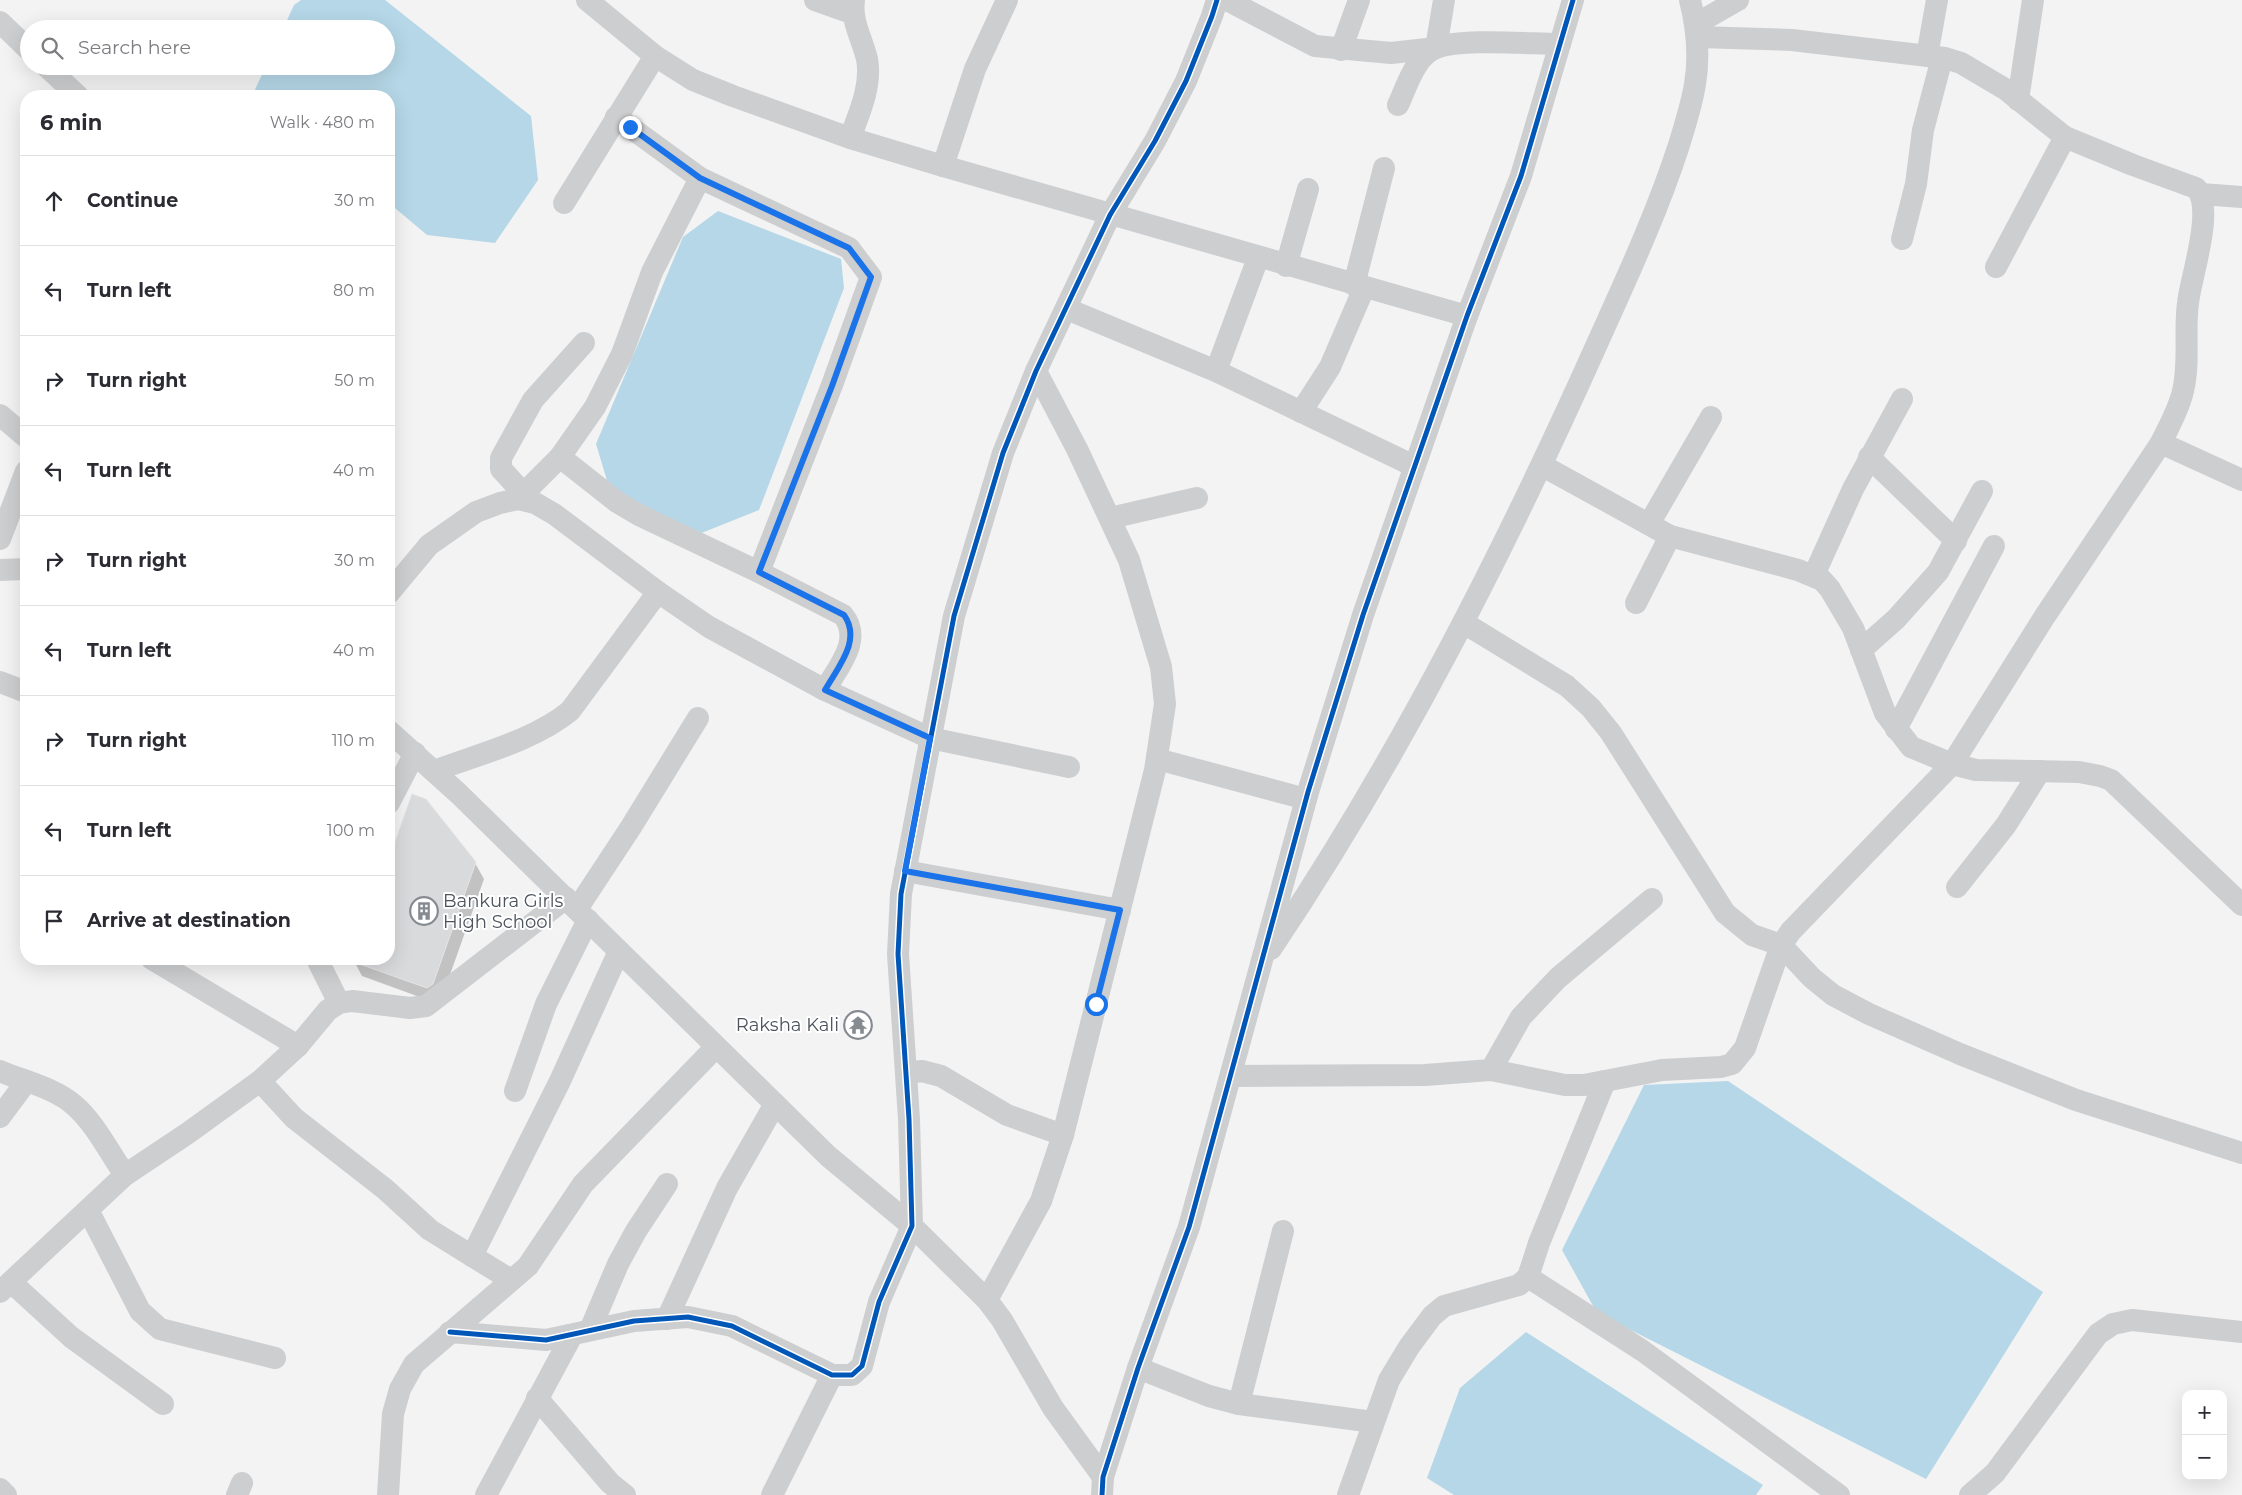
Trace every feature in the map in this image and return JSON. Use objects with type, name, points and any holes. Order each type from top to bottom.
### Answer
[{"type":"street","points":[[587,0],[655,56],[693,80],[732,96],[850,138],[943,166],[1258,258],[1467,316]]},
{"type":"street","points":[[815,0],[853,7],[867,60],[863,99],[850,138]]},
{"type":"street","points":[[943,166],[975,69],[1007,0]]},
{"type":"street","points":[[450,1332],[546,1340],[634,1321],[688,1317],[732,1326],[832,1374],[852,1375],[862,1366],[879,1302],[912,1226],[906,1073],[898,954],[901,894],[954,616],[1003,453],[1036,371],[1110,215],[1155,141],[1186,81],[1217,0]]},
{"type":"street","points":[[1227,0],[1314,46],[1341,50],[1391,53],[1472,44],[1560,44]]},
{"type":"street","points":[[1341,50],[1359,0]]},
{"type":"street","points":[[1398,104],[1415,68],[1436,48],[1444,0]]},
{"type":"street","points":[[1103,1486],[1138,1368],[1189,1227],[1306,799],[1362,615],[1467,316],[1521,176],[1573,0]]},
{"type":"street","points":[[1260,965],[1335,852],[1384,768],[1464,623],[1543,466],[1624,284],[1674,161],[1695,86],[1698,58],[1697,30],[1690,0]]},
{"type":"street","points":[[1697,30],[1738,0]]},
{"type":"street","points":[[1902,239],[1916,184],[1934,57],[1937,0]]},
{"type":"street","points":[[2018,100],[2033,0]]},
{"type":"street","points":[[0,22],[20,41]]},
{"type":"street","points":[[1230,1076],[1425,1075],[1491,1070],[1565,1086],[1606,1081],[1662,1070],[1721,1068],[1732,1064],[1744,1048],[1781,945],[1791,931],[1952,764],[2045,616],[2161,443],[2180,404],[2184,388],[2188,301],[2203,221],[2201,194],[2196,188],[2065,137],[2005,90],[1961,63],[1934,57],[1697,30]]},
{"type":"street","points":[[564,202],[655,56]]},
{"type":"street","points":[[56,75],[72,90]]},
{"type":"street","points":[[616,117],[700,178],[849,248],[871,277],[832,386],[759,572]]},
{"type":"street","points":[[1996,267],[2065,137]]},
{"type":"street","points":[[1302,412],[1330,367],[1359,286],[1384,168]]},
{"type":"street","points":[[395,586],[429,545],[476,512],[521,497],[560,457],[595,407],[610,380],[622,354],[652,272],[700,178]]},
{"type":"street","points":[[1286,266],[1308,189]]},
{"type":"street","points":[[2201,194],[2242,197]]},
{"type":"street","points":[[1216,372],[1258,258]]},
{"type":"street","points":[[1067,309],[1216,372],[1414,466]]},
{"type":"street","points":[[584,343],[533,400],[501,458],[500,469],[521,497],[554,514],[658,592],[709,627],[825,690],[930,738],[1069,767]]},
{"type":"street","points":[[987,1300],[1041,1201],[1063,1135],[1157,759],[1166,704],[1161,667],[1128,560],[1110,518],[1036,371]]},
{"type":"street","points":[[1814,575],[1870,458],[1902,399]]},
{"type":"street","points":[[0,415],[20,432]]},
{"type":"street","points":[[1649,524],[1711,417]]},
{"type":"street","points":[[2161,443],[2242,480]]},
{"type":"street","points":[[560,457],[617,502],[638,515],[759,572],[844,615],[849,622],[852,636],[850,645],[825,690]]},
{"type":"street","points":[[1870,458],[1956,541]]},
{"type":"street","points":[[1543,466],[1670,536],[1814,575],[1822,580],[1830,589],[1853,628],[1885,713],[1911,747],[1952,764],[1976,770],[2079,772],[2111,780],[2242,905]]},
{"type":"street","points":[[0,539],[20,487]]},
{"type":"street","points":[[1861,650],[1924,590],[1941,568],[1982,491]]},
{"type":"street","points":[[1110,518],[1197,498]]},
{"type":"street","points":[[1636,603],[1670,536]]},
{"type":"street","points":[[1896,729],[1994,546]]},
{"type":"street","points":[[0,570],[20,569]]},
{"type":"street","points":[[434,771],[526,736],[556,722],[570,711],[658,592]]},
{"type":"street","points":[[1464,623],[1567,686],[1591,708],[1611,734],[1725,913],[1752,935],[1781,945],[1826,990],[1869,1014],[1960,1054],[2076,1100],[2242,1153]]},
{"type":"street","points":[[0,682],[20,690]]},
{"type":"street","points":[[515,1091],[577,909],[631,827],[698,718]]},
{"type":"street","points":[[395,736],[434,771],[577,909],[828,1156],[912,1226],[987,1300],[1002,1320],[1053,1408],[1103,1486]]},
{"type":"street","points":[[395,791],[415,753]]},
{"type":"street","points":[[1157,759],[1306,799]]},
{"type":"street","points":[[1957,887],[2006,825],[2040,771]]},
{"type":"street","points":[[905,871],[1120,910]]},
{"type":"street","points":[[1491,1070],[1521,1017],[1558,978],[1652,899]]},
{"type":"street","points":[[163,1404],[5,1287],[125,1175],[260,1081],[298,1046],[328,1010],[339,1003],[352,1001],[410,1008],[426,1006],[577,909]]},
{"type":"street","points":[[472,1256],[560,1082],[619,951]]},
{"type":"street","points":[[162,965],[298,1046]]},
{"type":"street","points":[[320,965],[339,1003]]},
{"type":"street","points":[[388,1495],[393,1414],[400,1389],[414,1364],[528,1266],[583,1184],[716,1047]]},
{"type":"street","points":[[0,1070],[59,1095],[74,1104],[87,1119],[125,1175]]},
{"type":"street","points":[[906,1073],[922,1071],[941,1076],[1007,1115],[1063,1135]]},
{"type":"street","points":[[260,1081],[294,1118],[379,1184],[430,1230],[512,1280]]},
{"type":"street","points":[[1348,1495],[1389,1380],[1409,1347],[1432,1316],[1444,1306],[1519,1285],[1528,1277],[1538,1243],[1606,1081]]},
{"type":"street","points":[[0,1117],[26,1082]]},
{"type":"street","points":[[667,1319],[727,1188],[775,1104]]},
{"type":"street","points":[[486,1495],[537,1398],[580,1334],[636,1231],[667,1184]]},
{"type":"street","points":[[88,1210],[140,1312],[150,1322],[160,1329],[275,1358]]},
{"type":"street","points":[[1239,1404],[1283,1231]]},
{"type":"street","points":[[1528,1277],[1643,1352],[1839,1495]]},
{"type":"street","points":[[1970,1495],[1995,1473],[2098,1334],[2113,1324],[2132,1320],[2242,1332]]},
{"type":"street","points":[[1138,1368],[1209,1396],[1239,1404],[1373,1422]]},
{"type":"street","points":[[772,1495],[832,1374]]},
{"type":"street","points":[[537,1398],[610,1483],[625,1495]]},
{"type":"street","points":[[0,1489],[6,1495]]},
{"type":"water","points":[[301,0],[385,0],[531,116],[538,180],[495,243],[427,235],[395,208],[395,90],[255,90],[262,75],[395,75],[395,20],[287,20],[294,5]]},
{"type":"water","points":[[718,211],[841,259],[844,288],[759,510],[699,534],[609,487],[596,444],[683,237]]},
{"type":"water","points":[[1728,1081],[2043,1292],[1926,1479],[1597,1313],[1562,1250],[1644,1085]]},
{"type":"water","points":[[1526,1332],[1763,1485],[1756,1495],[1454,1495],[1427,1478],[1460,1388]]},
{"type":"building","name":"Bankura Girls High School","points":[[412,794],[426,799],[476,862],[433,984],[427,988],[362,965],[395,965],[395,842]]},
{"type":"cycle path","points":[[450,1332],[546,1340],[634,1321],[688,1317],[732,1326],[832,1375],[852,1375],[862,1366],[879,1302],[912,1226],[909,1119],[898,954],[901,894],[954,616],[1003,453],[1036,371],[1110,215],[1155,141],[1186,81],[1217,0]]},
{"type":"cycle path","points":[[1102,1495],[1103,1477],[1138,1368],[1189,1227],[1308,792],[1363,615],[1467,316],[1521,176],[1573,0]]},
{"type":"place","name":"Bankura Girls High School","points":[[424,911]]},
{"type":"place","name":"Raksha Kali","points":[[858,1025]]},
{"type":"route","points":[[630,127],[700,178],[849,248],[871,277],[832,386],[759,572],[844,615],[849,622],[852,636],[850,645],[825,690],[930,738],[905,871],[1120,910],[1096,1004]]}]
